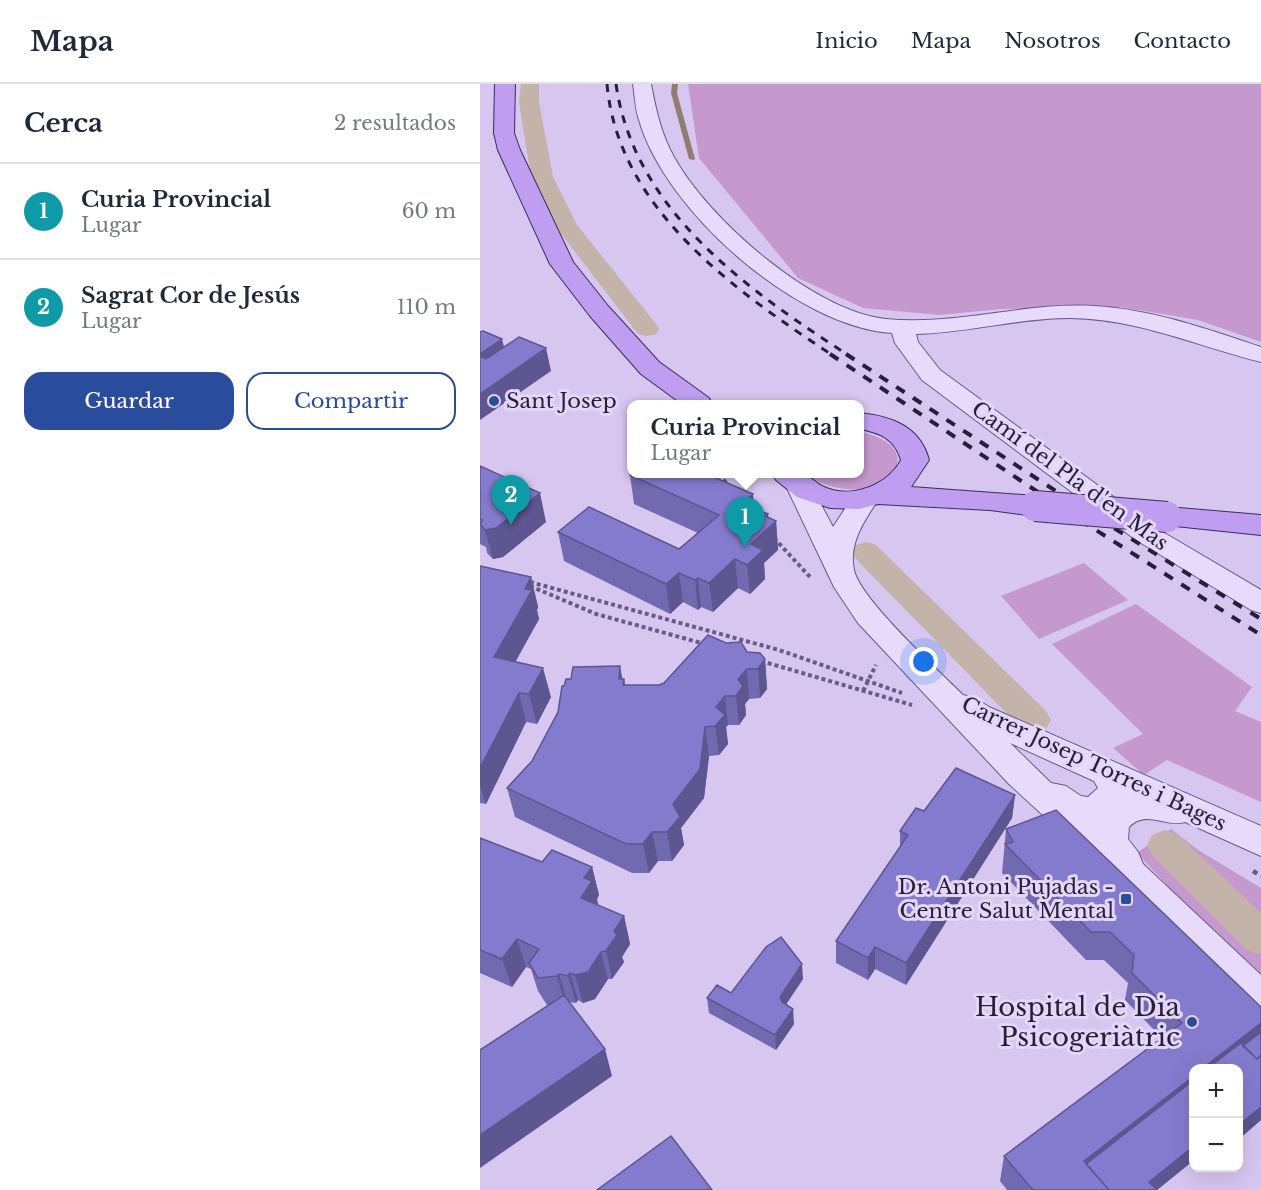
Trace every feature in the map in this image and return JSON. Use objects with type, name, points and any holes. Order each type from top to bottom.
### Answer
[{"type":"main road","points":[[506,84],[504,133],[509,150],[562,264],[599,312],[650,368],[697,400]]},
{"type":"main road","points":[[864,422],[889,428],[902,435],[914,452],[951,481],[990,501]]},
{"type":"main road","points":[[872,497],[891,490],[907,477],[915,460],[914,452]]},
{"type":"main road","points":[[792,478],[816,495],[831,498],[990,501],[1261,525]]},
{"type":"street","points":[[642,84],[642,103],[659,147],[676,176],[725,235],[772,274],[829,308],[864,322],[901,326],[992,321],[1041,313],[1087,312],[1133,317],[1182,328],[1261,355]]},
{"type":"street","name":"Camí del Pla d'en Mas","points":[[901,326],[907,343],[931,375],[1146,534],[1261,603]]},
{"type":"street","points":[[791,478],[829,577],[848,587],[919,695],[1021,775],[1130,874],[1261,1000]]},
{"type":"street","points":[[829,577],[846,524],[872,497]]},
{"type":"street","name":"Carrer Josep Torres i Bages","points":[[919,695],[978,715],[1180,804],[1261,843]]},
{"type":"street","points":[[1021,775],[1040,782],[1075,810],[1086,811],[1102,805],[1115,789],[1106,773]]},
{"type":"street","points":[[1130,874],[1131,869],[1110,842],[1110,831],[1113,821],[1122,812],[1142,805],[1162,807],[1224,832],[1261,843]]},
{"type":"path","points":[[722,478],[733,490]]},
{"type":"path","points":[[767,530],[829,577]]},
{"type":"path","points":[[526,581],[779,650],[868,681],[919,695]]},
{"type":"path","points":[[521,584],[596,614],[714,647]]},
{"type":"path","points":[[863,691],[880,656]]},
{"type":"path","points":[[756,660],[863,691],[919,695]]},
{"type":"shaded area","points":[[688,84],[1261,84],[1261,342],[1198,320],[1121,307],[1001,309],[940,315],[863,308],[798,278],[699,158]]},
{"type":"shaded area","points":[[864,433],[888,443],[897,454],[898,461],[888,479],[866,489],[840,488],[813,478],[864,478]]},
{"type":"shaded area","points":[[1084,563],[1128,600],[1039,639],[1001,596]]},
{"type":"shaded area","points":[[1136,604],[1252,687],[1235,711],[1261,722],[1261,802],[1167,760],[1144,775],[1113,748],[1143,734],[1052,644]]},
{"type":"shaded area","points":[[1171,829],[1198,850],[1261,888],[1261,974],[1177,896],[1137,853]]},
{"type":"building","points":[[483,331],[502,339],[480,354],[480,332]]},
{"type":"building","points":[[519,337],[546,348],[480,394],[480,356],[486,359]]},
{"type":"building","points":[[480,466],[540,493],[496,528],[485,530],[480,524],[482,520],[480,519]]},
{"type":"building","points":[[637,478],[716,478],[753,494],[746,500],[757,504],[753,508],[768,514],[765,516],[776,521],[751,544],[763,550],[747,565],[735,559],[709,583],[679,573],[666,584],[558,532],[589,507],[679,549],[719,515]]},
{"type":"building","points":[[480,566],[531,577],[525,589],[532,590],[494,657],[543,668],[529,694],[519,693],[480,768]]},
{"type":"building","points":[[708,635],[726,643],[741,642],[747,652],[760,653],[765,659],[758,669],[747,669],[738,679],[743,686],[736,696],[725,696],[716,707],[725,715],[715,726],[705,727],[700,769],[673,804],[680,817],[667,832],[652,832],[643,844],[626,844],[507,788],[532,761],[558,712],[562,686],[566,679],[571,679],[573,667],[620,666],[619,679],[624,679],[623,685],[659,685],[664,683]]},
{"type":"building","points":[[956,768],[1015,795],[906,963],[875,947],[868,958],[836,941],[908,835],[900,831],[916,808],[924,811]]},
{"type":"building","name":"Hospital de Dia Psicogeriàtric","points":[[1056,810],[1261,1007],[1261,1023],[1208,1064],[1189,1064],[1189,1080],[1084,1161],[1109,1190],[1033,1190],[1004,1156],[1182,1023],[1132,973],[1134,955],[1110,932],[1091,932],[1005,844],[1013,842],[1006,829]]},
{"type":"building","points":[[480,838],[542,862],[552,850],[592,867],[584,878],[592,881],[581,898],[624,916],[614,931],[617,935],[606,951],[601,952],[588,972],[538,978],[529,963],[539,949],[517,939],[502,959],[480,950]]},
{"type":"building","points":[[781,937],[802,964],[780,997],[782,1002],[793,1009],[775,1035],[707,998],[717,985],[731,993],[766,947]]},
{"type":"building","points":[[564,995],[605,1049],[480,1135],[480,1050]]},
{"type":"building","points":[[1261,1032],[1261,1055],[1257,1059],[1243,1046]]},
{"type":"building","points":[[1241,1043],[1257,1059],[1261,1055],[1261,1107],[1243,1121],[1243,1064],[1213,1064]]},
{"type":"building","points":[[1189,1084],[1189,1150],[1149,1182],[1157,1190],[1109,1190],[1086,1164]]},
{"type":"building","points":[[671,1136],[712,1190],[597,1190]]},
{"type":"waterway","points":[[530,84],[529,102],[542,177],[567,227],[647,329]]},
{"type":"waterway","points":[[675,84],[674,93],[692,159]]},
{"type":"waterway","points":[[866,552],[1034,720]]},
{"type":"waterway","points":[[1165,845],[1261,938]]},
{"type":"railway","points":[[607,84],[616,129],[633,170],[658,208],[688,243],[722,274],[758,303],[832,355]]},
{"type":"railway","points":[[616,84],[627,129],[646,171],[671,208],[701,243],[735,274],[772,303],[848,355]]},
{"type":"railway","points":[[830,354],[1077,518],[1261,635]]},
{"type":"railway","points":[[846,354],[1091,514],[1261,619]]},
{"type":"place","name":"Sant Josep","points":[[494,401]]},
{"type":"place","name":"Sagrat Cor de Jesús","points":[[511,525]]},
{"type":"place","name":"Curia Provincial","points":[[745,547]]},
{"type":"place","name":"Dr. Antoni Pujadas - Centre Salut Mental","points":[[1126,899]]},
{"type":"place","name":"Hospital de Dia Psicogeriàtric","points":[[1192,1022]]}]
